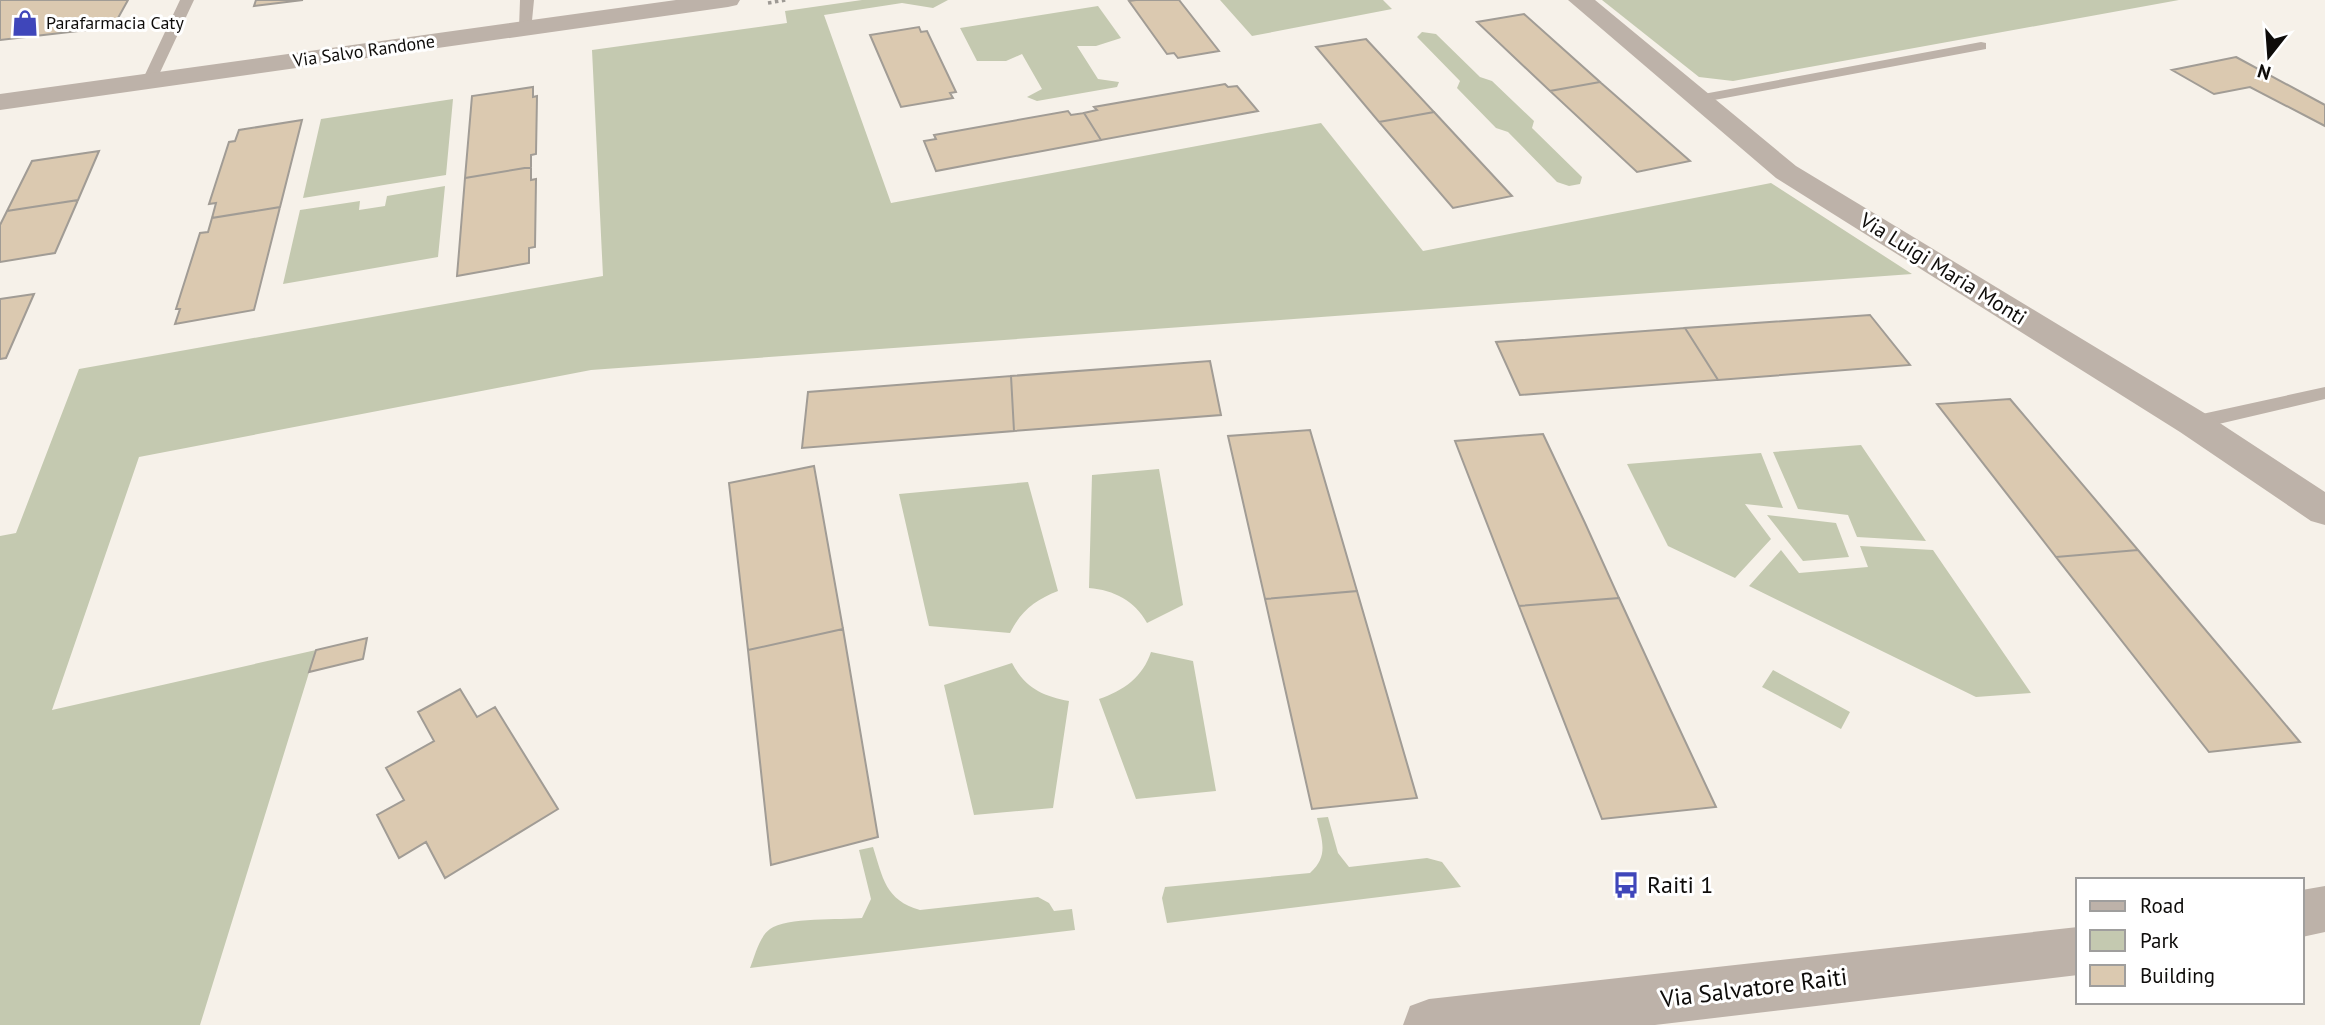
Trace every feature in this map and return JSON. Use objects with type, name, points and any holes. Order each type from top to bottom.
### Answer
[{"type":"street","name":"Via Salvo Randone","points":[[0,102],[728,0]]},
{"type":"street","name":"Via Luigi Maria Monti","points":[[1580,0],[1786,172],[2193,423],[2325,511]]},
{"type":"street","points":[[2304,914],[2325,909]]},
{"type":"street","points":[[2304,935],[2325,935]]},
{"type":"street","name":"Via Salvatore Raiti","points":[[1429,1025],[2076,951]]},
{"type":"lane","points":[[149,81],[187,0]]},
{"type":"lane","points":[[526,28],[527,0]]},
{"type":"lane","points":[[1698,99],[1981,46]]},
{"type":"lane","points":[[2193,423],[2325,393]]},
{"type":"green space","points":[[862,0],[948,0],[933,8],[902,3],[824,15],[891,203],[1321,123],[1423,251],[1771,183],[1912,274],[591,370],[139,457],[52,710],[316,650],[200,1025],[0,1025],[0,536],[16,533],[79,369],[603,276],[592,50],[787,23],[785,11]]},
{"type":"green space","points":[[1220,0],[1383,0],[1392,9],[1252,36]]},
{"type":"green space","points":[[1602,0],[2179,0],[1733,81],[1699,77]]},
{"type":"green space","points":[[1098,6],[1121,38],[1096,46],[1077,46],[1098,79],[1119,82],[1117,87],[1037,101],[1027,97],[1042,89],[1022,54],[1006,61],[977,61],[960,28]]},
{"type":"green space","points":[[1422,32],[1436,34],[1480,77],[1492,81],[1534,121],[1532,128],[1582,177],[1580,184],[1569,186],[1557,182],[1508,132],[1496,128],[1457,88],[1460,81],[1417,37]]},
{"type":"green space","points":[[453,99],[446,175],[303,198],[321,119]]},
{"type":"green space","points":[[445,186],[438,257],[283,284],[300,210],[360,201],[359,210],[385,206],[387,196]]},
{"type":"green space","points":[[1861,445],[1926,541],[1857,537],[1848,515],[1798,509],[1773,452]]},
{"type":"green space","points":[[1761,453],[1783,508],[1745,504],[1771,539],[1735,578],[1668,546],[1627,464]]},
{"type":"green space","points":[[1159,469],[1183,605],[1147,623],[1123,598],[1107,591],[1089,588],[1092,475]]},
{"type":"green space","points":[[1028,482],[1058,591],[1030,607],[1010,633],[929,626],[899,494]]},
{"type":"green space","points":[[1767,515],[1836,523],[1849,557],[1803,561]]},
{"type":"green space","points":[[1860,546],[1933,550],[2031,693],[1976,697],[1749,586],[1781,550],[1799,573],[1868,567]]},
{"type":"green space","points":[[1151,652],[1193,661],[1216,791],[1136,799],[1099,699],[1131,682],[1143,669]]},
{"type":"green space","points":[[1012,663],[1023,679],[1036,690],[1069,701],[1053,808],[974,815],[944,685]]},
{"type":"green space","points":[[1773,670],[1850,712],[1841,729],[1762,687]]},
{"type":"green space","points":[[1328,817],[1338,853],[1349,867],[1427,858],[1442,862],[1461,887],[1167,923],[1162,898],[1165,887],[1310,873],[1322,854],[1317,818]]},
{"type":"green space","points":[[873,847],[887,886],[892,894],[908,906],[920,910],[1038,897],[1049,903],[1054,911],[1072,909],[1075,930],[750,968],[763,937],[778,925],[788,922],[862,918],[871,899],[859,850]]},
{"type":"building","points":[[0,0],[128,0],[113,27],[0,40]]},
{"type":"building","points":[[256,0],[303,0],[254,6]]},
{"type":"building","points":[[1179,0],[1219,51],[1178,58],[1174,53],[1167,54],[1129,1]]},
{"type":"building","points":[[1524,14],[1600,82],[1550,91],[1477,22]]},
{"type":"building","points":[[919,27],[921,32],[927,31],[956,92],[950,93],[953,98],[901,107],[870,35]]},
{"type":"building","points":[[1366,39],[1434,112],[1379,122],[1316,47]]},
{"type":"building","points":[[2236,57],[2325,105],[2325,126],[2250,87],[2214,94],[2172,70]]},
{"type":"building","points":[[1600,82],[1690,161],[1637,172],[1550,91]]},
{"type":"building","points":[[1225,84],[1228,87],[1237,86],[1258,111],[1101,140],[1084,113],[1097,110],[1094,107]]},
{"type":"building","points":[[533,87],[533,97],[537,96],[536,154],[531,155],[531,167],[465,178],[472,96]]},
{"type":"building","points":[[1068,111],[1071,115],[1084,113],[1101,140],[936,171],[924,141],[936,139],[934,135]]},
{"type":"building","points":[[1434,112],[1512,196],[1453,208],[1379,122]]},
{"type":"building","points":[[302,120],[280,207],[212,218],[216,203],[209,204],[229,142],[235,141],[239,130]]},
{"type":"building","points":[[99,151],[78,200],[7,211],[32,161]]},
{"type":"building","points":[[531,167],[531,180],[536,179],[535,247],[529,248],[529,263],[457,276],[465,178]]},
{"type":"building","points":[[78,200],[55,253],[0,262],[0,225],[7,211]]},
{"type":"building","points":[[280,207],[254,310],[175,324],[180,309],[176,309],[200,233],[208,232],[212,218]]},
{"type":"building","points":[[34,294],[6,358],[0,359],[0,299]]},
{"type":"building","points":[[1870,315],[1910,365],[1718,380],[1685,328]]},
{"type":"building","points":[[1685,328],[1718,380],[1520,395],[1496,342]]},
{"type":"building","points":[[1210,361],[1221,415],[1014,431],[1011,376]]},
{"type":"building","points":[[1011,376],[1014,431],[802,448],[808,392]]},
{"type":"building","points":[[2010,399],[2138,550],[2056,557],[1937,404]]},
{"type":"building","points":[[1310,430],[1357,591],[1265,599],[1228,436]]},
{"type":"building","points":[[1543,434],[1619,598],[1519,606],[1455,441]]},
{"type":"building","points":[[814,466],[843,629],[748,650],[729,483]]},
{"type":"building","points":[[2138,550],[2300,742],[2209,752],[2056,557]]},
{"type":"building","points":[[1357,591],[1417,798],[1312,809],[1265,599]]},
{"type":"building","points":[[1619,598],[1716,807],[1602,819],[1519,606]]},
{"type":"building","points":[[843,629],[878,837],[771,865],[748,650]]},
{"type":"building","points":[[367,638],[363,659],[309,672],[316,650]]},
{"type":"building","points":[[460,689],[477,717],[495,707],[558,809],[445,878],[426,842],[399,858],[377,815],[404,800],[386,768],[434,741],[418,712]]},
{"type":"place","name":"Parafarmacia Caty","points":[[25,23]]},
{"type":"place","name":"Raiti 1","points":[[1626,885]]}]
